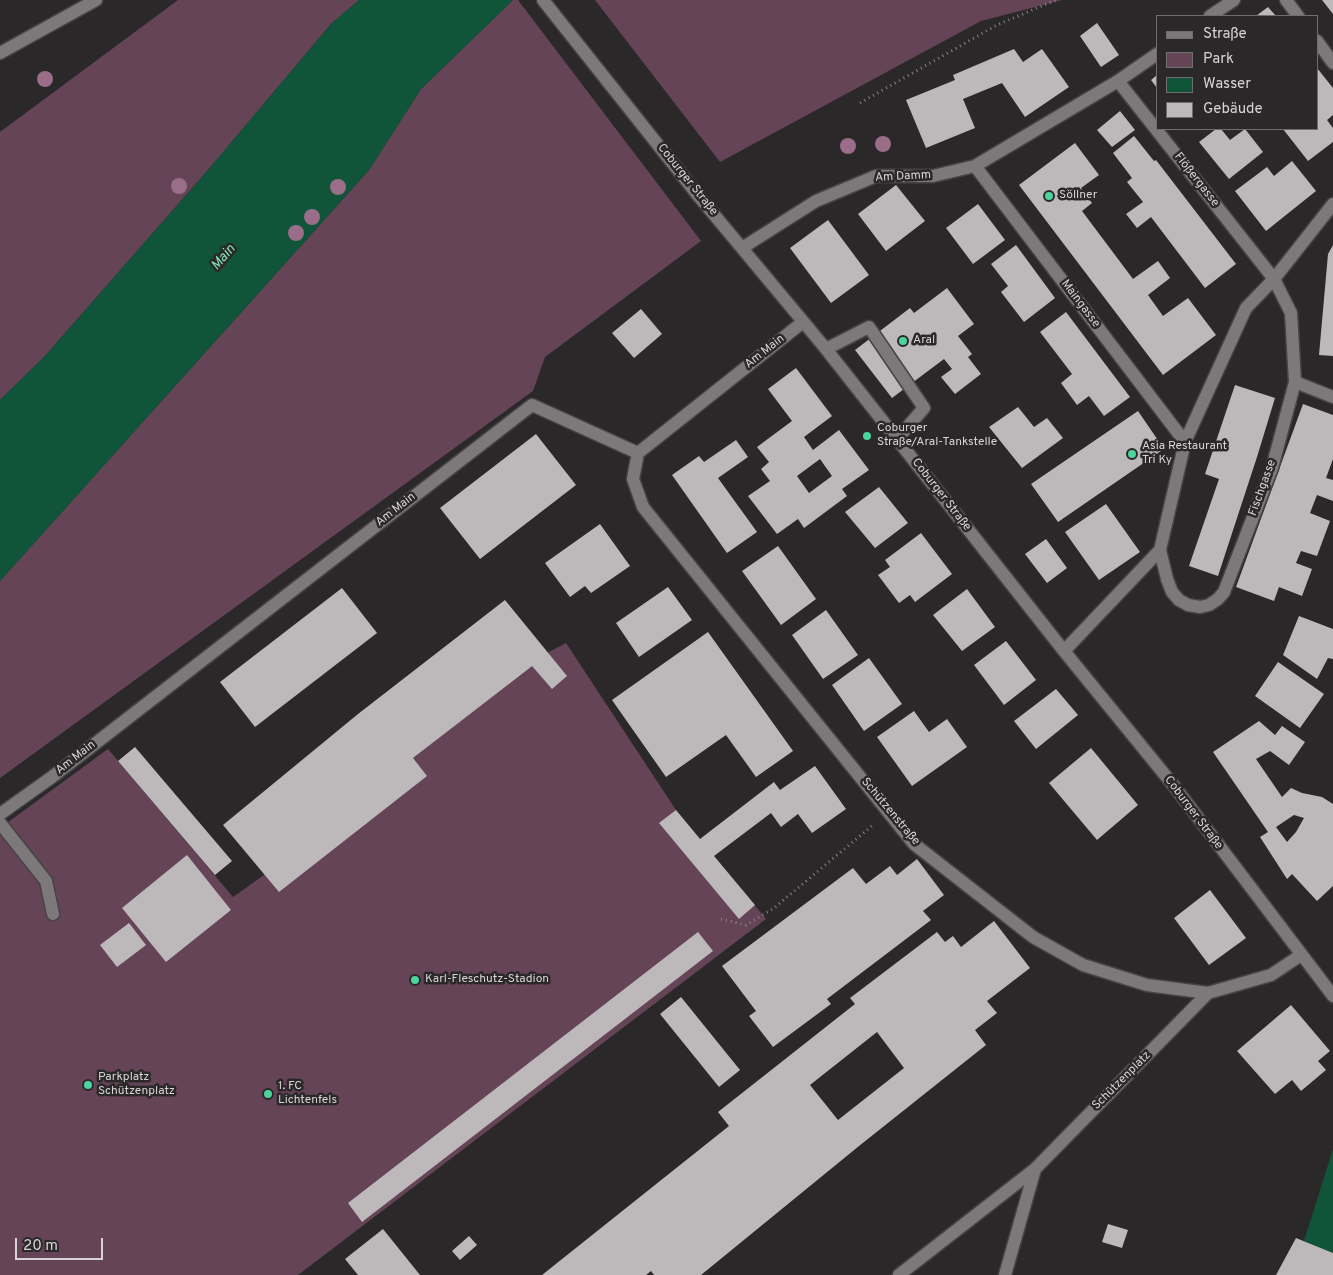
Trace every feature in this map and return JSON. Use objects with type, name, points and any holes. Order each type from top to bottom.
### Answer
[{"type":"street","points":[[0,53],[96,0]]},
{"type":"street","name":"Coburger Straße","points":[[543,0],[701,199],[826,349],[1064,651],[1174,786],[1333,996]]},
{"type":"street","points":[[1212,15],[1234,0]]},
{"type":"street","points":[[1286,0],[1297,15]]},
{"type":"street","points":[[1318,43],[1333,64]]},
{"type":"street","name":"Am Damm","points":[[742,248],[816,201],[876,176],[933,176],[976,166],[1118,81],[1156,55]]},
{"type":"street","name":"Flößergasse","points":[[1118,81],[1156,129]]},
{"type":"street","name":"Flößergasse","points":[[1157,130],[1274,279]]},
{"type":"street","name":"Maingasse","points":[[976,166],[1185,442]]},
{"type":"street","name":"Fischgasse","points":[[1274,279],[1291,313],[1295,382],[1272,468],[1228,582],[1218,600],[1200,607],[1188,605],[1179,600],[1172,592],[1160,550],[1185,442],[1246,308],[1274,279],[1333,204]]},
{"type":"street","name":"Am Main","points":[[0,814],[52,777],[532,405],[638,453],[804,322]]},
{"type":"street","points":[[826,349],[870,327],[924,408],[896,439]]},
{"type":"street","points":[[1295,382],[1333,397]]},
{"type":"street","name":"Schützenstraße","points":[[638,453],[633,479],[643,507],[914,844],[1033,937],[1083,966],[1148,985],[1208,993],[1271,975],[1301,955]]},
{"type":"street","points":[[1064,651],[1160,550]]},
{"type":"street","points":[[0,823],[46,881],[53,914]]},
{"type":"street","name":"Schützenplatz","points":[[899,1275],[1035,1169],[1208,993]]},
{"type":"street","name":"Schützenplatz","points":[[1005,1275],[1035,1169]]},
{"type":"path","points":[[860,103],[996,25],[1056,0]]},
{"type":"path","points":[[721,918],[746,925],[774,908],[889,812]]},
{"type":"green space","points":[[178,0],[359,0],[331,24],[208,170],[45,356],[0,400],[0,132]]},
{"type":"green space","points":[[513,0],[518,0],[701,241],[545,357],[533,391],[0,778],[0,581],[369,170],[421,89]]},
{"type":"green space","points":[[595,0],[1062,0],[981,21],[720,162]]},
{"type":"green space","name":"1. FC Lichtenfels","points":[[566,643],[676,810],[766,919],[298,1275],[0,1275],[0,828],[108,749],[233,897],[264,875],[547,653]]},
{"type":"water","name":"Main","points":[[359,0],[513,0],[421,89],[369,170],[0,581],[0,400],[45,356],[208,170],[331,24]]},
{"type":"water","points":[[1333,1149],[1333,1253],[1304,1241]]},
{"type":"building","points":[[1322,0],[1333,0],[1333,14]]},
{"type":"building","points":[[1268,7],[1275,15],[1257,15]]},
{"type":"building","points":[[1097,23],[1119,55],[1101,67],[1080,36]]},
{"type":"building","points":[[1014,49],[1023,62],[1042,49],[1069,87],[1025,117],[1002,83],[963,99],[975,128],[926,148],[906,100],[955,80],[953,75]]},
{"type":"building","points":[[1318,69],[1333,88],[1333,115],[1327,120],[1333,128],[1333,142],[1308,161],[1284,130],[1318,130]]},
{"type":"building","points":[[1156,76],[1156,87],[1151,80]]},
{"type":"building","points":[[1120,111],[1135,130],[1112,147],[1097,130]]},
{"type":"building","points":[[1215,130],[1222,130],[1230,140],[1246,130],[1263,152],[1229,179],[1199,142]]},
{"type":"building","points":[[1134,136],[1154,161],[1156,160],[1236,264],[1205,288],[1151,217],[1137,228],[1126,214],[1143,202],[1127,182],[1132,178],[1113,153]]},
{"type":"building","points":[[1075,143],[1099,175],[1081,188],[1092,203],[1082,211],[1133,279],[1158,261],[1170,278],[1148,295],[1163,316],[1188,298],[1216,335],[1163,375],[1019,185]]},
{"type":"building","points":[[1292,161],[1316,191],[1266,231],[1235,191],[1267,167],[1274,176]]},
{"type":"building","points":[[896,185],[925,221],[886,251],[858,214]]},
{"type":"building","points":[[978,204],[1005,240],[973,264],[946,228]]},
{"type":"building","points":[[828,220],[869,275],[831,303],[790,248]]},
{"type":"building","points":[[1016,245],[1055,298],[1024,322],[1001,292],[1008,286],[991,264]]},
{"type":"building","points":[[1333,245],[1333,356],[1319,355],[1328,254]]},
{"type":"building","points":[[947,288],[974,324],[958,336],[972,354],[968,357],[981,374],[955,394],[941,377],[952,369],[944,359],[892,398],[855,350],[910,308],[914,313]]},
{"type":"building","points":[[641,309],[662,334],[634,358],[612,333]]},
{"type":"building","points":[[1066,312],[1130,397],[1104,416],[1089,396],[1077,405],[1061,383],[1072,374],[1040,332]]},
{"type":"building","points":[[796,368],[832,416],[804,437],[813,450],[839,430],[869,470],[842,489],[847,496],[804,528],[798,519],[777,534],[748,496],[770,481],[761,469],[769,462],[757,447],[792,421],[768,389]],"holes":[[[820,459],[832,476],[809,493],[797,476]]]},
{"type":"building","points":[[1235,385],[1275,398],[1218,576],[1189,566],[1219,479],[1205,474]]},
{"type":"building","points":[[1303,404],[1333,415],[1333,459],[1326,478],[1333,480],[1333,501],[1317,495],[1310,513],[1330,521],[1317,556],[1301,551],[1296,563],[1312,569],[1302,596],[1279,587],[1274,601],[1236,587]]},
{"type":"building","points":[[1018,407],[1034,427],[1047,418],[1063,438],[1022,468],[989,427]]},
{"type":"building","points":[[1138,411],[1164,449],[1058,522],[1031,484]]},
{"type":"building","points":[[536,434],[576,485],[480,559],[440,508]]},
{"type":"building","points":[[736,440],[748,457],[718,478],[757,532],[727,553],[672,475],[699,456],[704,462]]},
{"type":"building","points":[[879,487],[908,523],[875,548],[845,512]]},
{"type":"building","points":[[1106,504],[1140,552],[1099,580],[1065,532]]},
{"type":"building","points":[[600,524],[630,566],[591,593],[585,586],[570,597],[545,563]]},
{"type":"building","points":[[921,533],[952,574],[915,602],[910,595],[899,603],[878,575],[890,567],[885,560]]},
{"type":"building","points":[[1046,539],[1067,568],[1047,583],[1025,554]]},
{"type":"building","points":[[778,546],[816,599],[781,625],[742,571]]},
{"type":"building","points":[[668,587],[692,620],[639,657],[616,623]]},
{"type":"building","points":[[342,588],[377,633],[255,727],[220,682]]},
{"type":"building","points":[[967,589],[995,627],[962,651],[933,615]]},
{"type":"building","points":[[505,600],[567,676],[552,689],[532,666],[413,758],[427,776],[279,892],[223,825],[358,714]]},
{"type":"building","points":[[826,610],[858,655],[823,679],[792,635]]},
{"type":"building","points":[[1299,616],[1333,629],[1333,659],[1328,658],[1317,679],[1283,655]]},
{"type":"building","points":[[708,632],[793,751],[756,777],[726,735],[666,777],[612,700]]},
{"type":"building","points":[[1006,641],[1036,680],[1004,705],[974,665]]},
{"type":"building","points":[[869,658],[902,704],[864,731],[832,685]]},
{"type":"building","points":[[1278,662],[1324,694],[1300,728],[1255,696]]},
{"type":"building","points":[[1056,689],[1078,715],[1036,749],[1014,721]]},
{"type":"building","points":[[914,711],[929,732],[947,719],[967,747],[912,786],[877,737]]},
{"type":"building","points":[[1259,721],[1275,735],[1282,726],[1305,742],[1289,765],[1270,751],[1256,759],[1282,797],[1291,788],[1302,793],[1322,797],[1333,804],[1333,886],[1317,901],[1292,874],[1287,879],[1260,837],[1268,832],[1213,752]],"holes":[[[1294,815],[1304,818],[1296,832],[1287,842],[1276,827]]]},
{"type":"building","points":[[135,747],[232,861],[215,875],[118,761]]},
{"type":"building","points":[[1091,748],[1138,805],[1097,840],[1049,783]]},
{"type":"building","points":[[815,766],[846,809],[812,833],[798,814],[781,827],[771,813],[714,856],[755,905],[739,919],[659,823],[676,810],[700,839],[774,782],[780,790]]},
{"type":"building","points":[[187,855],[231,910],[166,962],[122,908]]},
{"type":"building","points":[[917,859],[944,895],[923,911],[931,920],[827,999],[831,1004],[773,1047],[749,1016],[756,1011],[722,966],[853,868],[866,884],[890,866],[897,875]]},
{"type":"building","points":[[1210,890],[1246,938],[1209,965],[1174,918]]},
{"type":"building","points":[[994,921],[1030,968],[987,1001],[997,1013],[975,1030],[986,1045],[701,1275],[654,1275],[651,1271],[646,1275],[542,1275],[729,1126],[718,1112],[855,1004],[850,998],[937,932],[945,942],[953,936],[961,947]],"holes":[[[877,1032],[904,1068],[838,1120],[810,1085]]]},
{"type":"building","points":[[129,923],[146,945],[117,967],[100,945]]},
{"type":"building","points":[[698,932],[713,951],[362,1222],[348,1203]]},
{"type":"building","points":[[681,997],[740,1070],[719,1087],[660,1014]]},
{"type":"building","points":[[1291,1005],[1330,1051],[1318,1061],[1326,1070],[1301,1091],[1292,1080],[1275,1094],[1237,1051]]},
{"type":"building","points":[[1108,1224],[1128,1230],[1122,1248],[1102,1242]]},
{"type":"building","points":[[383,1229],[420,1275],[358,1275],[345,1259]]},
{"type":"building","points":[[469,1236],[477,1245],[460,1260],[452,1251]]},
{"type":"building","points":[[1296,1238],[1333,1253],[1333,1275],[1276,1275]]},
{"type":"place","name":"Söllner","points":[[1049,196]]},
{"type":"place","name":"Aral","points":[[903,341]]},
{"type":"place","name":"Coburger Straße/Aral-Tankstelle","points":[[867,436]]},
{"type":"place","name":"Asia Restaurant Tri Ky","points":[[1132,454]]},
{"type":"place","name":"Karl-Fleschutz-Stadion","points":[[415,980]]},
{"type":"place","name":"Parkplatz Schützenplatz","points":[[88,1085]]},
{"type":"place","name":"1. FC Lichtenfels","points":[[268,1094]]}]
